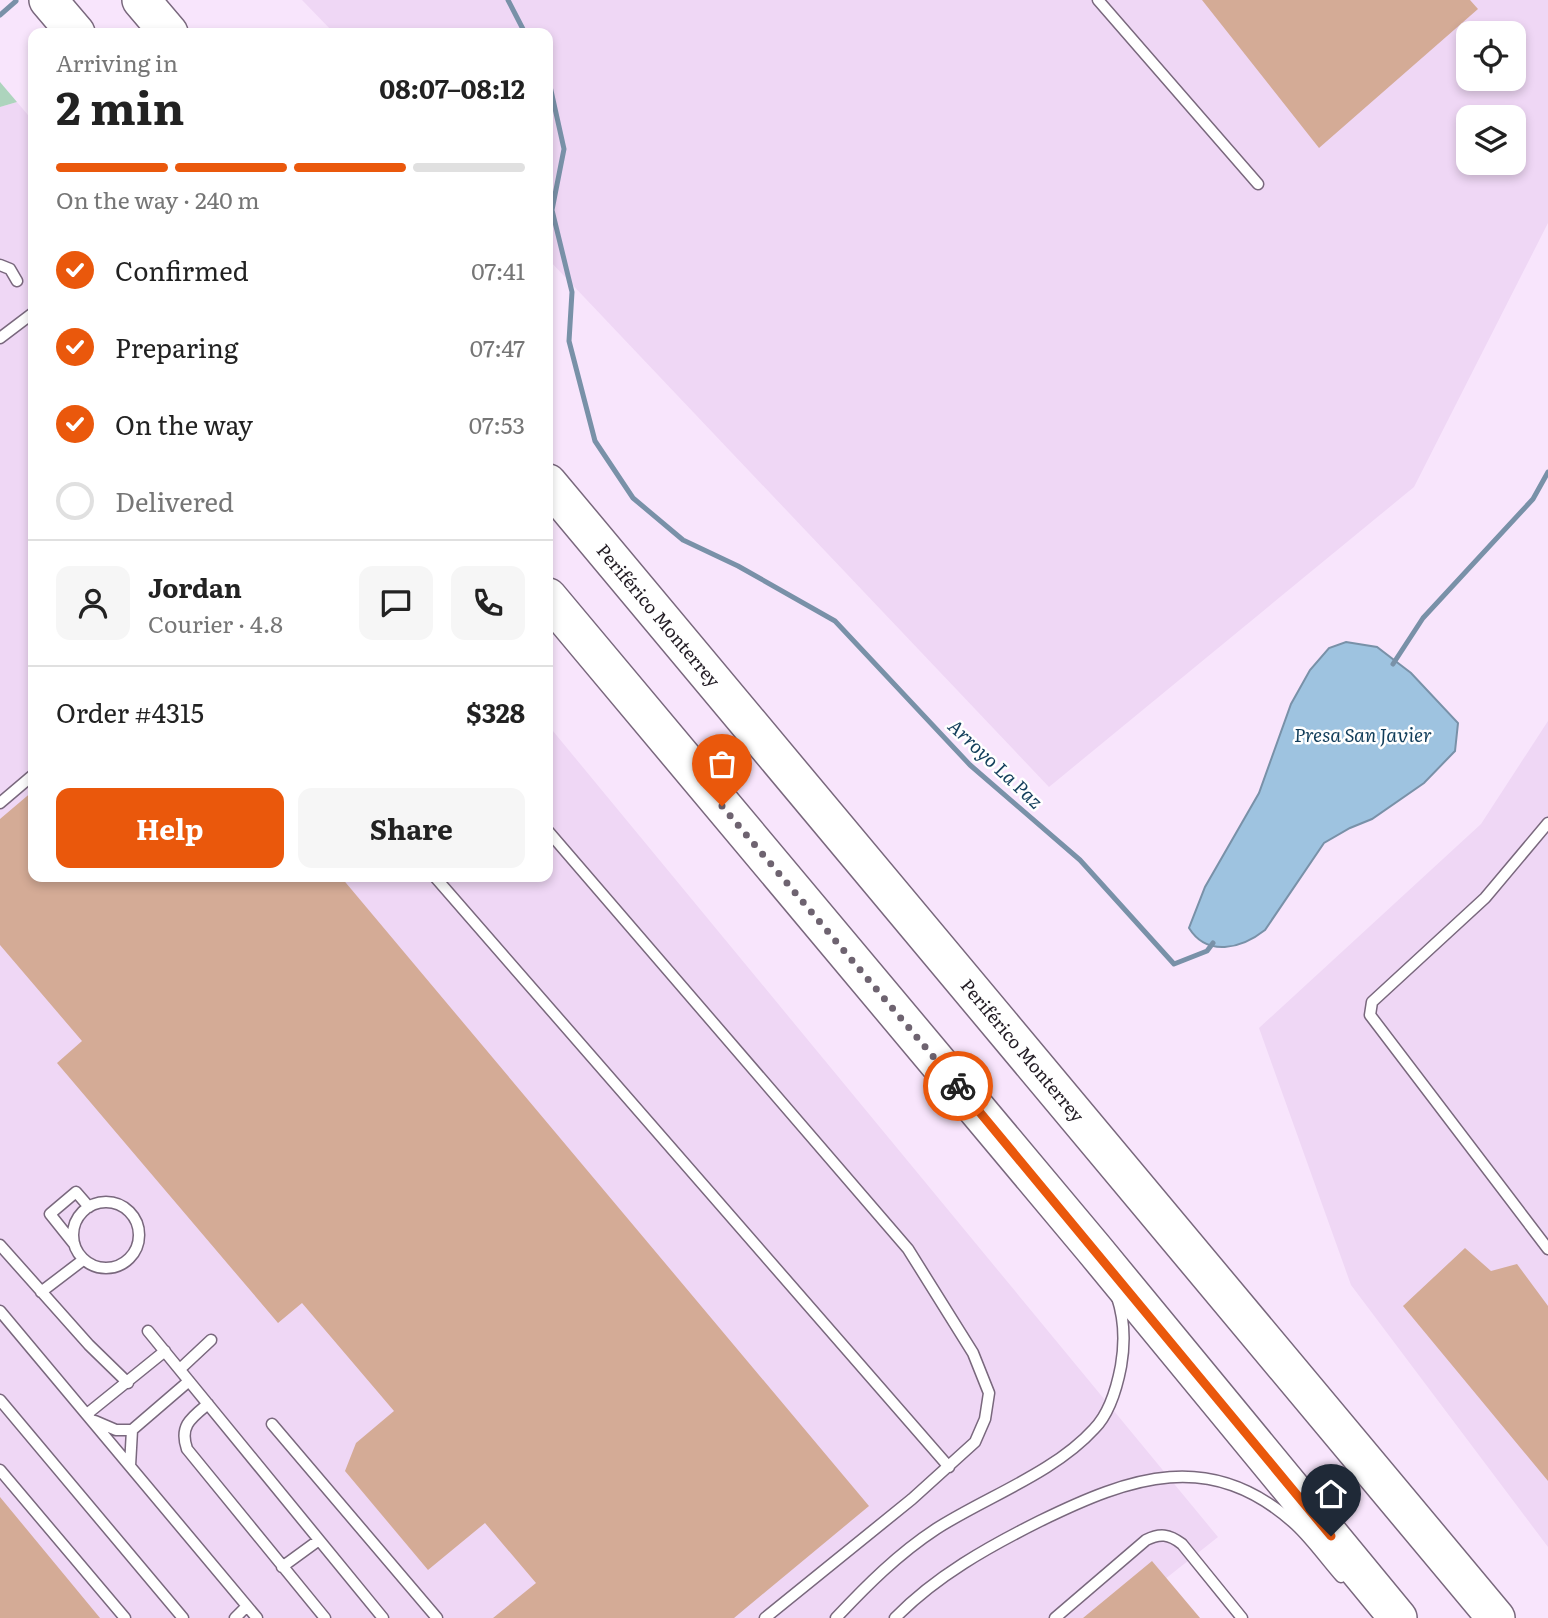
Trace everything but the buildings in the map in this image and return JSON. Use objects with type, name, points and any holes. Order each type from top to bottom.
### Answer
[{"type":"highway","points":[[141,0],[165,28]]},
{"type":"highway","points":[[48,1],[72,28]]},
{"type":"highway","name":"Periférico Monterrey","points":[[553,489],[1496,1618]]},
{"type":"highway","points":[[553,603],[1094,1249],[1386,1616]]},
{"type":"lane","points":[[1098,0],[1258,184]]},
{"type":"lane","points":[[0,265],[10,269],[17,281]]},
{"type":"lane","points":[[0,338],[28,317]]},
{"type":"lane","points":[[0,803],[28,779]]},
{"type":"lane","points":[[1548,823],[1485,898],[1372,1002],[1370,1010],[1370,1015],[1548,1249]]},
{"type":"lane","points":[[553,837],[908,1249],[973,1353],[989,1393],[985,1419],[975,1442],[765,1618]]},
{"type":"lane","points":[[439,882],[948,1467]]},
{"type":"lane","points":[[74,1244],[74,1226],[89,1207],[104,1202],[121,1205],[138,1224],[139,1241],[132,1256],[117,1266],[100,1268],[83,1259],[50,1214],[76,1192],[89,1207]]},
{"type":"lane","points":[[0,1245],[128,1383]]},
{"type":"lane","points":[[836,1618],[872,1580],[908,1549],[935,1530],[1062,1457],[1096,1428],[1113,1395],[1123,1340],[1116,1292],[1094,1249]]},
{"type":"lane","points":[[41,1292],[83,1259]]},
{"type":"lane","points":[[0,1311],[257,1618]]},
{"type":"lane","points":[[148,1331],[383,1618]]},
{"type":"lane","points":[[180,1370],[211,1340]]},
{"type":"lane","points":[[88,1417],[165,1351]]},
{"type":"lane","points":[[88,1417],[110,1428],[132,1430],[189,1381]]},
{"type":"lane","points":[[0,1401],[183,1618]]},
{"type":"lane","points":[[208,1404],[188,1421],[184,1429],[187,1449],[325,1618]]},
{"type":"lane","points":[[272,1424],[437,1618]]},
{"type":"lane","points":[[130,1467],[132,1430]]},
{"type":"lane","points":[[0,1470],[125,1618]]},
{"type":"lane","points":[[895,1618],[931,1586],[1000,1541],[1125,1484],[1164,1477],[1222,1483],[1271,1505],[1299,1527],[1351,1589]]},
{"type":"lane","points":[[1055,1618],[1146,1540],[1156,1535],[1171,1535],[1182,1544],[1242,1618]]},
{"type":"lane","points":[[282,1567],[319,1540]]},
{"type":"lane","points":[[235,1618],[247,1606]]},
{"type":"shaded area","points":[[302,0],[1548,0],[1548,223],[1414,487],[1049,787],[553,264],[553,28],[329,28]]},
{"type":"shaded area","points":[[17,102],[28,115],[28,882],[553,882],[553,731],[1218,1537],[1116,1618],[0,1618],[0,107]]},
{"type":"shaded area","points":[[1548,721],[1548,1547],[1351,1285],[1259,1028],[1481,824]]},
{"type":"green space","points":[[0,82],[17,102],[0,107]]},
{"type":"water","name":"Presa San Javier","points":[[1346,642],[1377,647],[1411,673],[1458,723],[1455,751],[1424,783],[1372,819],[1324,843],[1265,930],[1256,937],[1225,947],[1205,943],[1189,928],[1205,887],[1259,793],[1291,704],[1310,670],[1329,648]]},
{"type":"waterway","name":"Arroyo La Paz","points":[[508,0],[522,28]]},
{"type":"waterway","points":[[0,15],[16,1]]},
{"type":"waterway","name":"Arroyo La Paz","points":[[553,100],[564,149],[553,205]]},
{"type":"waterway","name":"Arroyo La Paz","points":[[553,214],[572,292],[569,341],[595,441],[633,498],[683,540],[738,566],[835,621],[970,765],[1080,860],[1174,964],[1207,951],[1213,943]]},
{"type":"waterway","name":"Arroyo La Paz","points":[[1393,664],[1423,618],[1533,499],[1548,472]]},
{"type":"way so far","points":[[722,806],[958,1086]]},
{"type":"route","points":[[958,1086],[1331,1536]]}]
